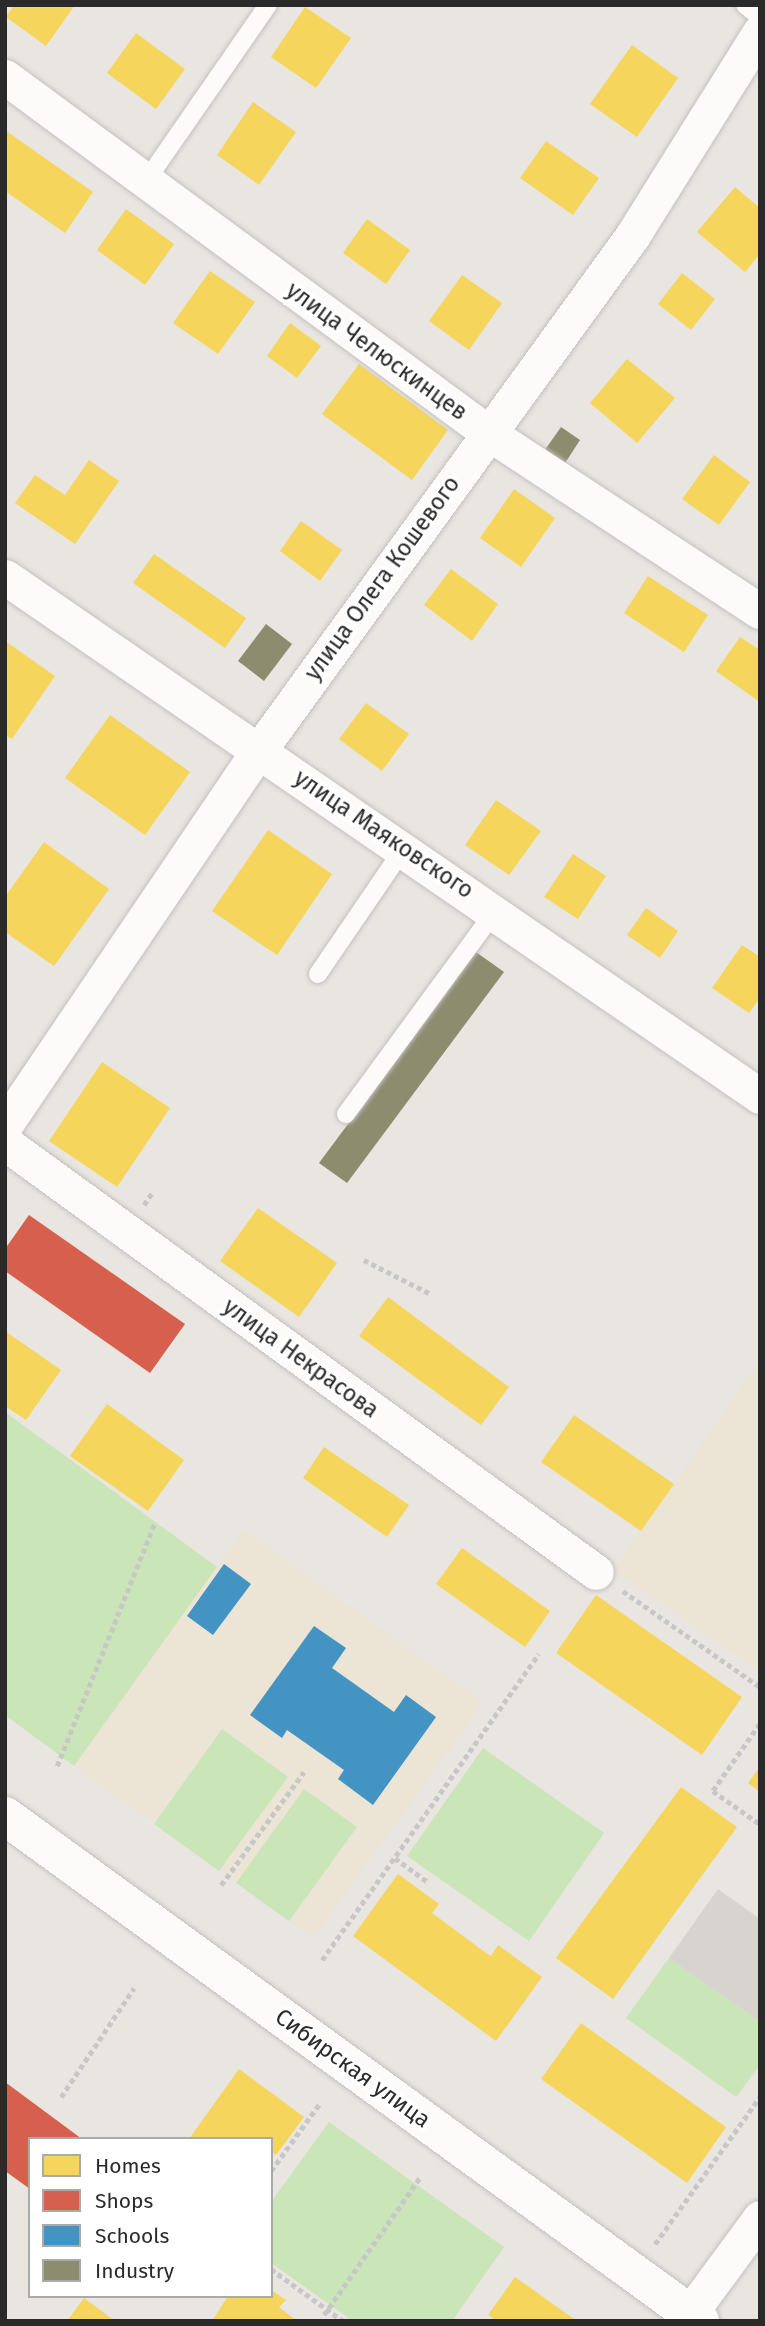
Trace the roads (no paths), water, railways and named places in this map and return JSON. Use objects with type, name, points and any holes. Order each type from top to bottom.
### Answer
[{"type":"main road","name":"Сибирская улица","points":[[5,1816],[691,2318]]},
{"type":"street","name":"улица Олега Кошевого","points":[[5,1125],[260,749],[486,432],[633,234],[760,32]]},
{"type":"street","name":"улица Челюскинцев","points":[[5,77],[486,432],[760,611]]},
{"type":"street","name":"улица Маяковского","points":[[5,577],[260,749],[760,1096]]},
{"type":"street","name":"улица Некрасова","points":[[5,1143],[597,1572]]},
{"type":"street","points":[[691,2318],[760,2218]]},
{"type":"lane","points":[[146,181],[268,5]]},
{"type":"lane","points":[[745,5],[760,17]]},
{"type":"lane","points":[[318,974],[404,848]]},
{"type":"lane","points":[[346,1114],[495,911]]}]
